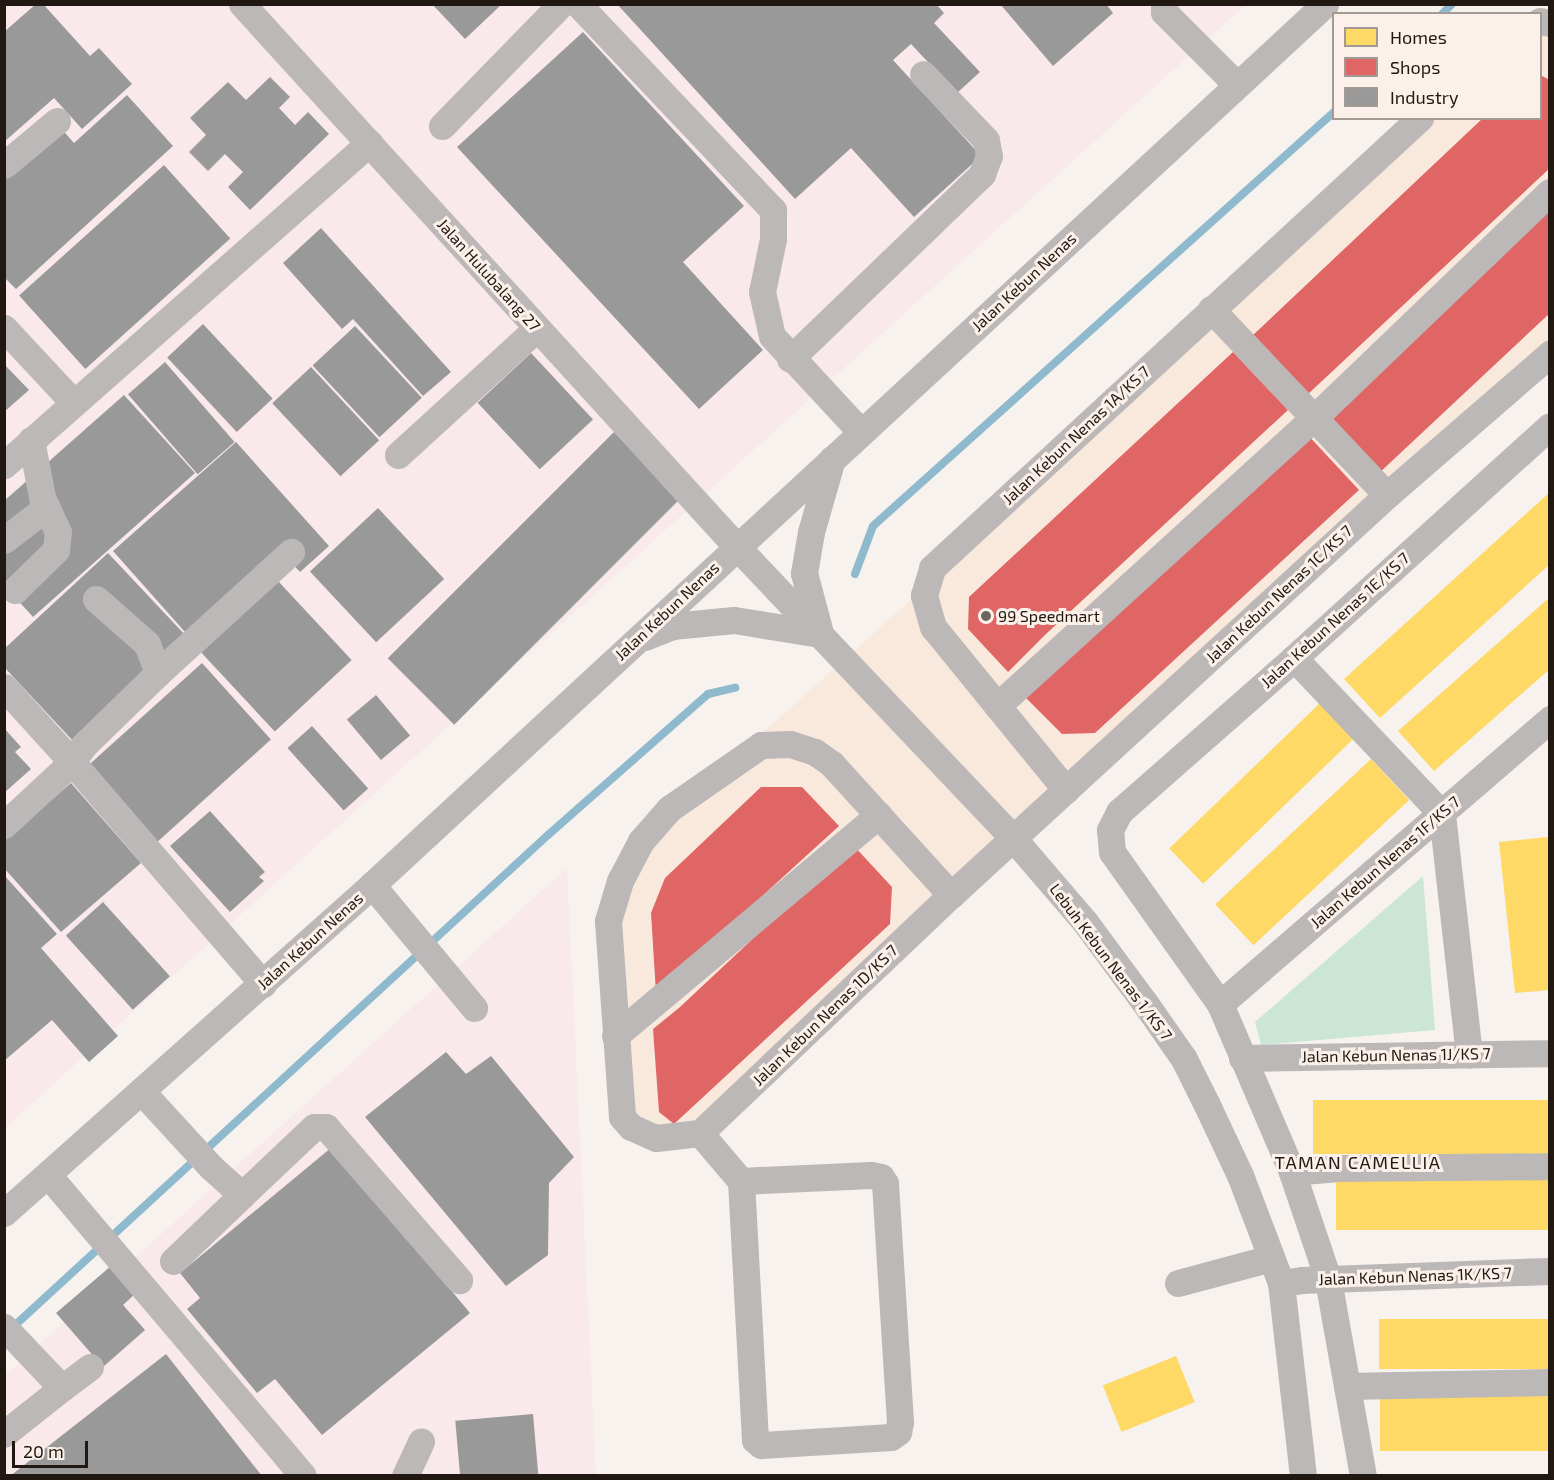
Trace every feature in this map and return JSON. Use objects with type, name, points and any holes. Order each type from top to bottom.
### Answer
[{"type":"street","name":"Jalan Hulubalang 27","points":[[242,4],[736,546]]},
{"type":"street","points":[[441,126],[561,4]]},
{"type":"street","points":[[578,4],[773,210],[773,239],[762,292],[772,336],[790,359],[861,432]]},
{"type":"street","points":[[1164,4],[1164,12],[1237,85]]},
{"type":"street","name":"Jalan Kebun Nenas","points":[[4,1214],[372,885],[736,546],[1325,4]]},
{"type":"street","points":[[790,359],[982,174],[989,156],[986,140],[923,74]]},
{"type":"street","name":"Jalan Kebun Nenas 1A/KS 7","points":[[1066,790],[933,627],[924,595],[932,568],[1418,120]]},
{"type":"street","points":[[4,165],[57,121]]},
{"type":"street","points":[[4,465],[369,143]]},
{"type":"street","points":[[997,706],[1315,417],[1550,192]]},
{"type":"street","points":[[1211,309],[1388,495]]},
{"type":"street","points":[[4,328],[74,402]]},
{"type":"street","points":[[398,455],[537,328]]},
{"type":"street","name":"Jalan Kebun Nenas 1C/KS 7","points":[[1013,838],[1388,495],[1550,354]]},
{"type":"street","name":"Jalan Kebun Nenas 1E/KS 7","points":[[1220,1004],[1112,852],[1110,830],[1119,812],[1294,658],[1550,426]]},
{"type":"street","points":[[15,590],[56,550],[58,532],[47,507],[31,440]]},
{"type":"street","points":[[633,642],[672,626],[734,620],[809,622],[804,573],[811,532],[832,459]]},
{"type":"street","points":[[4,540],[47,507]]},
{"type":"street","name":"Lebuh Kebun Nenas 1/KS 7","points":[[736,546],[1013,838],[1085,922],[1184,1059],[1240,1175],[1281,1283],[1303,1476]]},
{"type":"street","points":[[4,825],[72,762],[83,746],[158,673],[291,552]]},
{"type":"street","points":[[96,599],[147,644],[158,673]]},
{"type":"street","points":[[1294,658],[1442,814],[1469,1054]]},
{"type":"street","points":[[4,687],[72,762],[263,984]]},
{"type":"street","name":"Jalan Kebun Nenas 1F/KS 7","points":[[1220,1004],[1442,814],[1550,718]]},
{"type":"street","points":[[741,1181],[871,1175],[881,1177],[885,1183],[900,1422],[898,1432],[891,1437],[761,1445],[755,1440],[741,1181],[700,1133],[656,1138],[631,1128],[622,1117],[608,921],[620,880],[641,841],[669,809],[761,745],[790,744],[815,752],[832,764],[951,895]]},
{"type":"street","points":[[615,1036],[878,815]]},
{"type":"street","name":"Jalan Kebun Nenas 1D/KS 7","points":[[700,1133],[1013,838]]},
{"type":"street","points":[[372,885],[474,1008]]},
{"type":"street","points":[[1220,1004],[1292,1172],[1328,1279],[1363,1476]]},
{"type":"street","name":"Jalan Kebun Nenas 1J/KS 7","points":[[1242,1058],[1550,1053]]},
{"type":"street","points":[[142,1092],[196,1151],[242,1195]]},
{"type":"street","points":[[173,1261],[314,1126],[326,1127],[459,1280]]},
{"type":"street","points":[[1292,1172],[1338,1168],[1550,1166]]},
{"type":"street","points":[[48,1175],[303,1476]]},
{"type":"street","points":[[1178,1284],[1271,1258]]},
{"type":"street","name":"Jalan Kebun Nenas 1K/KS 7","points":[[1281,1283],[1328,1279],[1550,1271]]},
{"type":"street","points":[[8,1332],[62,1388]]},
{"type":"street","points":[[4,1434],[90,1367]]},
{"type":"street","points":[[1347,1386],[1550,1382]]},
{"type":"street","points":[[405,1476],[421,1442]]},
{"type":"shaded area","points":[[5,5],[1245,5],[5,1128]]},
{"type":"shaded area","points":[[1542,27],[1549,29],[1549,348],[697,1128],[655,1133],[629,1113],[614,921],[626,879],[670,816],[974,543],[1431,120],[1542,120]]},
{"type":"shaded area","points":[[567,868],[596,1475],[5,1475],[4,1376]]},
{"type":"green space","points":[[1423,876],[1435,1030],[1261,1045],[1255,1022]]},
{"type":"building: Homes","points":[[1550,492],[1550,564],[1380,718],[1344,679]]},
{"type":"building: Homes","points":[[1550,597],[1550,669],[1434,771],[1398,731]]},
{"type":"building: Homes","points":[[1321,702],[1355,737],[1203,884],[1169,849]]},
{"type":"building: Homes","points":[[1371,759],[1409,800],[1253,945],[1215,904]]},
{"type":"building: Homes","points":[[1548,837],[1550,990],[1515,993],[1499,842]]},
{"type":"building: Homes","points":[[1313,1100],[1550,1100],[1550,1154],[1313,1154]]},
{"type":"building: Homes","points":[[1336,1175],[1550,1175],[1550,1230],[1336,1230]]},
{"type":"building: Homes","points":[[1379,1319],[1550,1319],[1550,1369],[1379,1369]]},
{"type":"building: Homes","points":[[1176,1356],[1195,1402],[1121,1432],[1103,1386]]},
{"type":"building: Homes","points":[[1380,1395],[1550,1395],[1550,1451],[1380,1451]]},
{"type":"building: Shops","points":[[1542,76],[1550,80],[1550,168],[1307,395],[1252,336],[1481,120],[1542,120]]},
{"type":"building: Shops","points":[[1550,205],[1550,313],[1377,475],[1324,419]]},
{"type":"building: Shops","points":[[1233,352],[1288,410],[1008,672],[968,629],[969,597]]},
{"type":"building: Shops","points":[[1306,433],[1359,490],[1095,733],[1062,734],[1020,692]]},
{"type":"building: Shops","points":[[761,787],[802,787],[839,826],[656,993],[651,913],[665,878]]},
{"type":"building: Shops","points":[[853,845],[892,887],[890,924],[674,1124],[659,1112],[653,1029],[680,1007]]},
{"type":"building: Industry","points":[[36,4],[43,4],[90,56],[99,48],[132,84],[82,129],[54,98],[4,142],[4,32]]},
{"type":"building: Industry","points":[[432,4],[502,4],[465,39]]},
{"type":"building: Industry","points":[[617,4],[936,4],[944,13],[934,23],[980,72],[957,93],[911,44],[893,60],[981,156],[914,217],[851,148],[795,199]]},
{"type":"building: Industry","points":[[1000,4],[1106,4],[1113,13],[1053,66]]},
{"type":"building: Industry","points":[[583,32],[744,206],[683,262],[763,350],[699,409],[457,147]]},
{"type":"building: Industry","points":[[270,77],[290,97],[279,108],[295,125],[308,112],[329,134],[250,210],[228,187],[243,172],[225,154],[208,171],[189,152],[206,135],[190,118],[228,82],[246,100]]},
{"type":"building: Industry","points":[[127,95],[173,146],[16,289],[4,277],[4,178],[60,127],[74,143]]},
{"type":"building: Industry","points":[[164,165],[230,239],[85,369],[19,295]]},
{"type":"building: Industry","points":[[321,228],[451,372],[423,396],[353,319],[342,329],[283,263]]},
{"type":"building: Industry","points":[[203,324],[273,399],[237,432],[167,357]]},
{"type":"building: Industry","points":[[355,326],[422,398],[379,437],[313,366]]},
{"type":"building: Industry","points":[[531,353],[593,420],[540,469],[478,403]]},
{"type":"building: Industry","points":[[165,362],[235,442],[198,474],[128,394]]},
{"type":"building: Industry","points":[[4,364],[29,390],[4,412]]},
{"type":"building: Industry","points":[[311,367],[379,440],[340,476],[272,403]]},
{"type":"building: Industry","points":[[124,395],[195,473],[33,617],[4,585],[4,501]]},
{"type":"building: Industry","points":[[614,432],[680,498],[454,725],[388,658]]},
{"type":"building: Industry","points":[[236,442],[329,546],[300,572],[279,549],[185,632],[113,551]]},
{"type":"building: Industry","points":[[378,508],[444,579],[376,642],[310,571]]},
{"type":"building: Industry","points":[[108,553],[187,637],[74,742],[4,667],[4,649]]},
{"type":"building: Industry","points":[[278,581],[352,660],[275,732],[201,653]]},
{"type":"building: Industry","points":[[202,663],[271,740],[155,844],[86,767]]},
{"type":"building: Industry","points":[[376,695],[410,736],[381,760],[347,719]]},
{"type":"building: Industry","points":[[312,726],[368,788],[344,811],[287,748]]},
{"type":"building: Industry","points":[[4,728],[21,747],[15,752],[31,769],[4,793]]},
{"type":"building: Industry","points":[[71,783],[141,863],[61,932],[4,868],[4,841]]},
{"type":"building: Industry","points":[[210,811],[265,872],[259,877],[264,881],[230,912],[170,846]]},
{"type":"building: Industry","points":[[4,875],[57,934],[41,948],[118,1036],[89,1062],[52,1020],[4,1061]]},
{"type":"building: Industry","points":[[103,902],[170,976],[133,1010],[66,935]]},
{"type":"building: Industry","points":[[446,1052],[466,1074],[491,1056],[574,1157],[549,1183],[548,1255],[506,1286],[365,1117]]},
{"type":"building: Industry","points":[[332,1147],[470,1313],[322,1435],[275,1379],[257,1393],[187,1309],[200,1298],[180,1273]]},
{"type":"building: Industry","points":[[111,1266],[136,1293],[123,1305],[145,1330],[103,1367],[56,1313]]},
{"type":"building: Industry","points":[[166,1354],[262,1476],[10,1476]]},
{"type":"building: Industry","points":[[533,1414],[538,1476],[460,1476],[455,1421]]},
{"type":"waterway","points":[[1444,12],[1452,4]]},
{"type":"waterway","points":[[855,574],[873,526],[1332,114]]},
{"type":"waterway","points":[[12,1328],[548,835],[708,694],[735,688]]},
{"type":"place","name":"99 Speedmart","points":[[986,616]]},
{"type":"district","name":"TAMAN CAMELLIA","points":[[1358,1162]]}]
